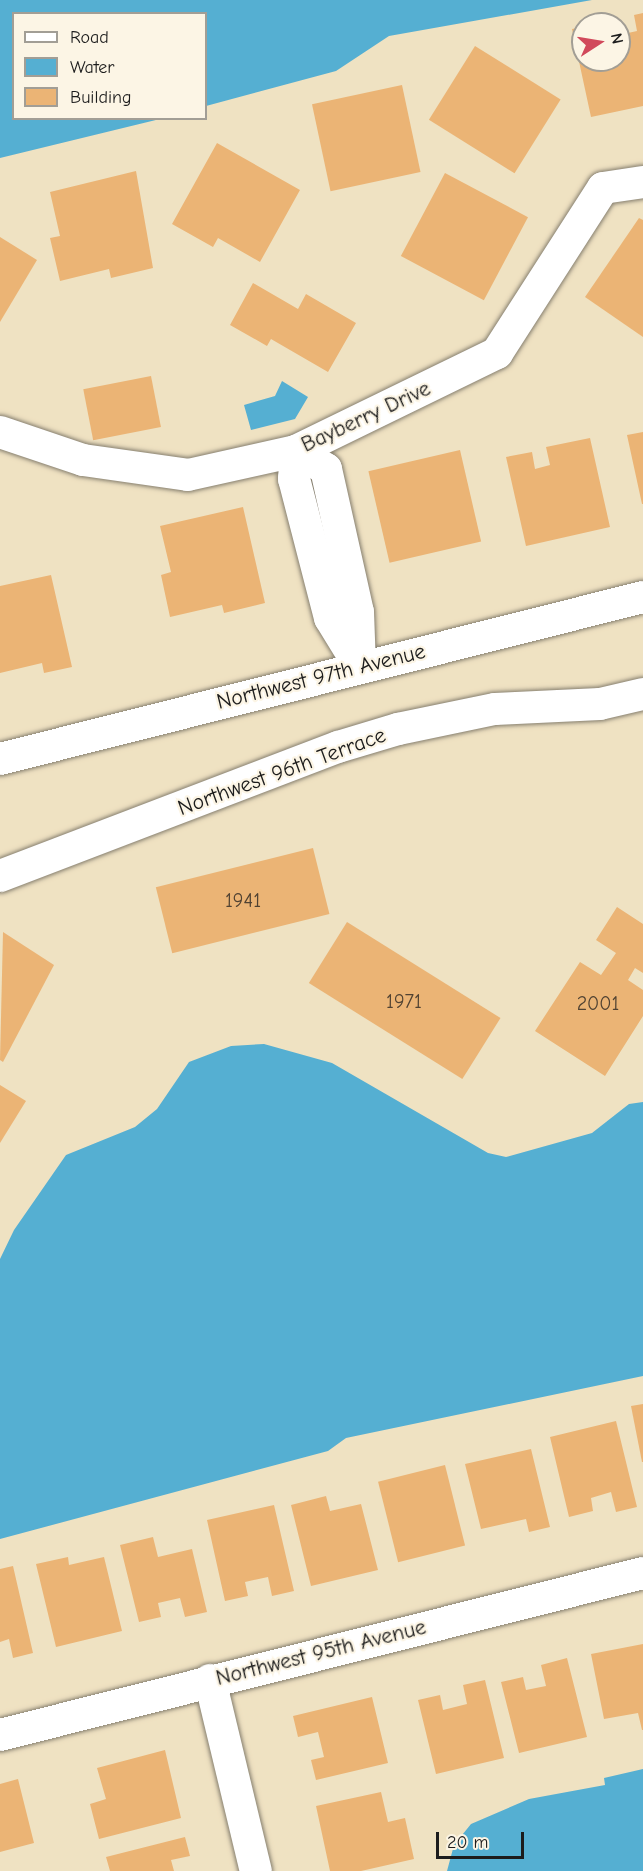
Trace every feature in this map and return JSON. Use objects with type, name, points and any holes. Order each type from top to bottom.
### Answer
[{"type":"street","name":"Bayberry Drive","points":[[0,432],[83,460],[188,475],[296,451],[497,353],[603,188],[643,182]]},
{"type":"street","points":[[296,451],[326,469],[358,612],[360,668]]},
{"type":"street","name":"Northwest 97th Avenue","points":[[0,759],[643,597]]},
{"type":"street","name":"Northwest 96th Terrace","points":[[0,876],[338,747],[398,729],[495,709],[600,704],[643,694]]},
{"type":"street","name":"Northwest 95th Avenue","points":[[0,1735],[210,1680],[643,1573]]},
{"type":"street","points":[[210,1680],[256,1871]]},
{"type":"water","points":[[0,0],[592,0],[389,36],[336,71],[207,106],[207,12],[12,12],[12,120],[156,120],[0,158]]},
{"type":"water","points":[[282,381],[308,397],[295,419],[251,430],[244,405],[275,396]]},
{"type":"water","points":[[264,1044],[332,1063],[488,1153],[506,1157],[592,1133],[629,1104],[643,1102],[643,1376],[346,1438],[328,1451],[0,1539],[0,1259],[14,1230],[66,1155],[135,1127],[157,1109],[189,1062],[231,1046]]},
{"type":"water","points":[[643,1769],[643,1871],[447,1871],[454,1845],[471,1824],[529,1799],[605,1785],[604,1778]]},
{"type":"building","points":[[643,13],[643,106],[591,117],[581,72],[631,72],[631,32],[637,31],[634,15]]},
{"type":"building","points":[[475,46],[561,100],[515,173],[429,120]]},
{"type":"building","points":[[402,85],[421,172],[331,191],[312,104]]},
{"type":"building","points":[[217,143],[300,190],[260,262],[218,238],[213,247],[172,224]]},
{"type":"building","points":[[136,171],[153,268],[111,278],[109,269],[60,281],[50,238],[60,236],[50,192]]},
{"type":"building","points":[[445,173],[528,217],[484,300],[401,256]]},
{"type":"building","points":[[639,218],[643,220],[643,337],[585,297]]},
{"type":"building","points":[[0,237],[37,260],[0,322]]},
{"type":"building","points":[[253,283],[298,309],[306,294],[356,323],[328,372],[271,339],[267,346],[230,325]]},
{"type":"building","points":[[151,376],[161,427],[93,440],[83,389]]},
{"type":"building","points":[[643,432],[643,504],[642,504],[627,435]]},
{"type":"building","points":[[590,438],[610,527],[526,546],[506,457],[532,452],[535,469],[550,465],[546,447]]},
{"type":"building","points":[[460,450],[481,542],[390,563],[368,471]]},
{"type":"building","points":[[243,507],[265,603],[224,613],[222,605],[170,617],[161,575],[171,572],[160,526]]},
{"type":"building","points":[[51,575],[72,667],[44,673],[42,663],[0,673],[0,586]]},
{"type":"building","points":[[313,848],[329,914],[172,953],[156,887]]},
{"type":"building","points":[[617,907],[643,924],[643,973],[635,968],[628,980],[643,990],[643,1016],[605,1076],[535,1031],[580,962],[601,975],[616,953],[596,940]]},
{"type":"building","points":[[347,922],[500,1018],[462,1079],[309,983]]},
{"type":"building","points":[[3,932],[54,965],[3,1062],[0,1060]]},
{"type":"building","points":[[0,1085],[26,1101],[0,1143]]},
{"type":"building","points":[[643,1404],[643,1462],[642,1462],[631,1406]]},
{"type":"building","points":[[616,1421],[637,1507],[616,1512],[611,1492],[591,1498],[593,1511],[569,1517],[550,1437]]},
{"type":"building","points":[[531,1449],[550,1527],[529,1532],[526,1519],[481,1529],[465,1464]]},
{"type":"building","points":[[445,1465],[465,1546],[398,1562],[378,1482]]},
{"type":"building","points":[[326,1496],[330,1511],[361,1504],[378,1570],[311,1586],[291,1505]]},
{"type":"building","points":[[274,1505],[294,1591],[272,1596],[268,1577],[245,1582],[248,1596],[225,1601],[207,1520]]},
{"type":"building","points":[[153,1537],[158,1557],[192,1549],[207,1612],[185,1617],[180,1598],[158,1603],[161,1617],[139,1622],[120,1545]]},
{"type":"building","points":[[68,1557],[69,1565],[104,1557],[122,1631],[56,1647],[36,1564]]},
{"type":"building","points":[[13,1566],[33,1653],[13,1658],[9,1639],[0,1642],[0,1569]]},
{"type":"building","points":[[643,1644],[642,1730],[638,1713],[604,1719],[591,1654]]},
{"type":"building","points":[[567,1658],[587,1737],[519,1753],[501,1682],[523,1677],[526,1690],[546,1686],[541,1665]]},
{"type":"building","points":[[485,1680],[504,1758],[436,1774],[418,1700],[440,1695],[443,1710],[467,1704],[463,1685]]},
{"type":"building","points":[[372,1697],[388,1763],[316,1780],[311,1760],[324,1757],[318,1732],[298,1737],[293,1716]]},
{"type":"building","points":[[165,1750],[181,1818],[99,1839],[90,1804],[106,1799],[97,1768]]},
{"type":"building","points":[[18,1779],[34,1843],[0,1852],[0,1784]]},
{"type":"building","points":[[381,1792],[388,1822],[405,1818],[414,1859],[361,1871],[330,1871],[316,1806]]},
{"type":"building","points":[[185,1837],[190,1856],[171,1860],[174,1871],[110,1871],[106,1857]]}]
